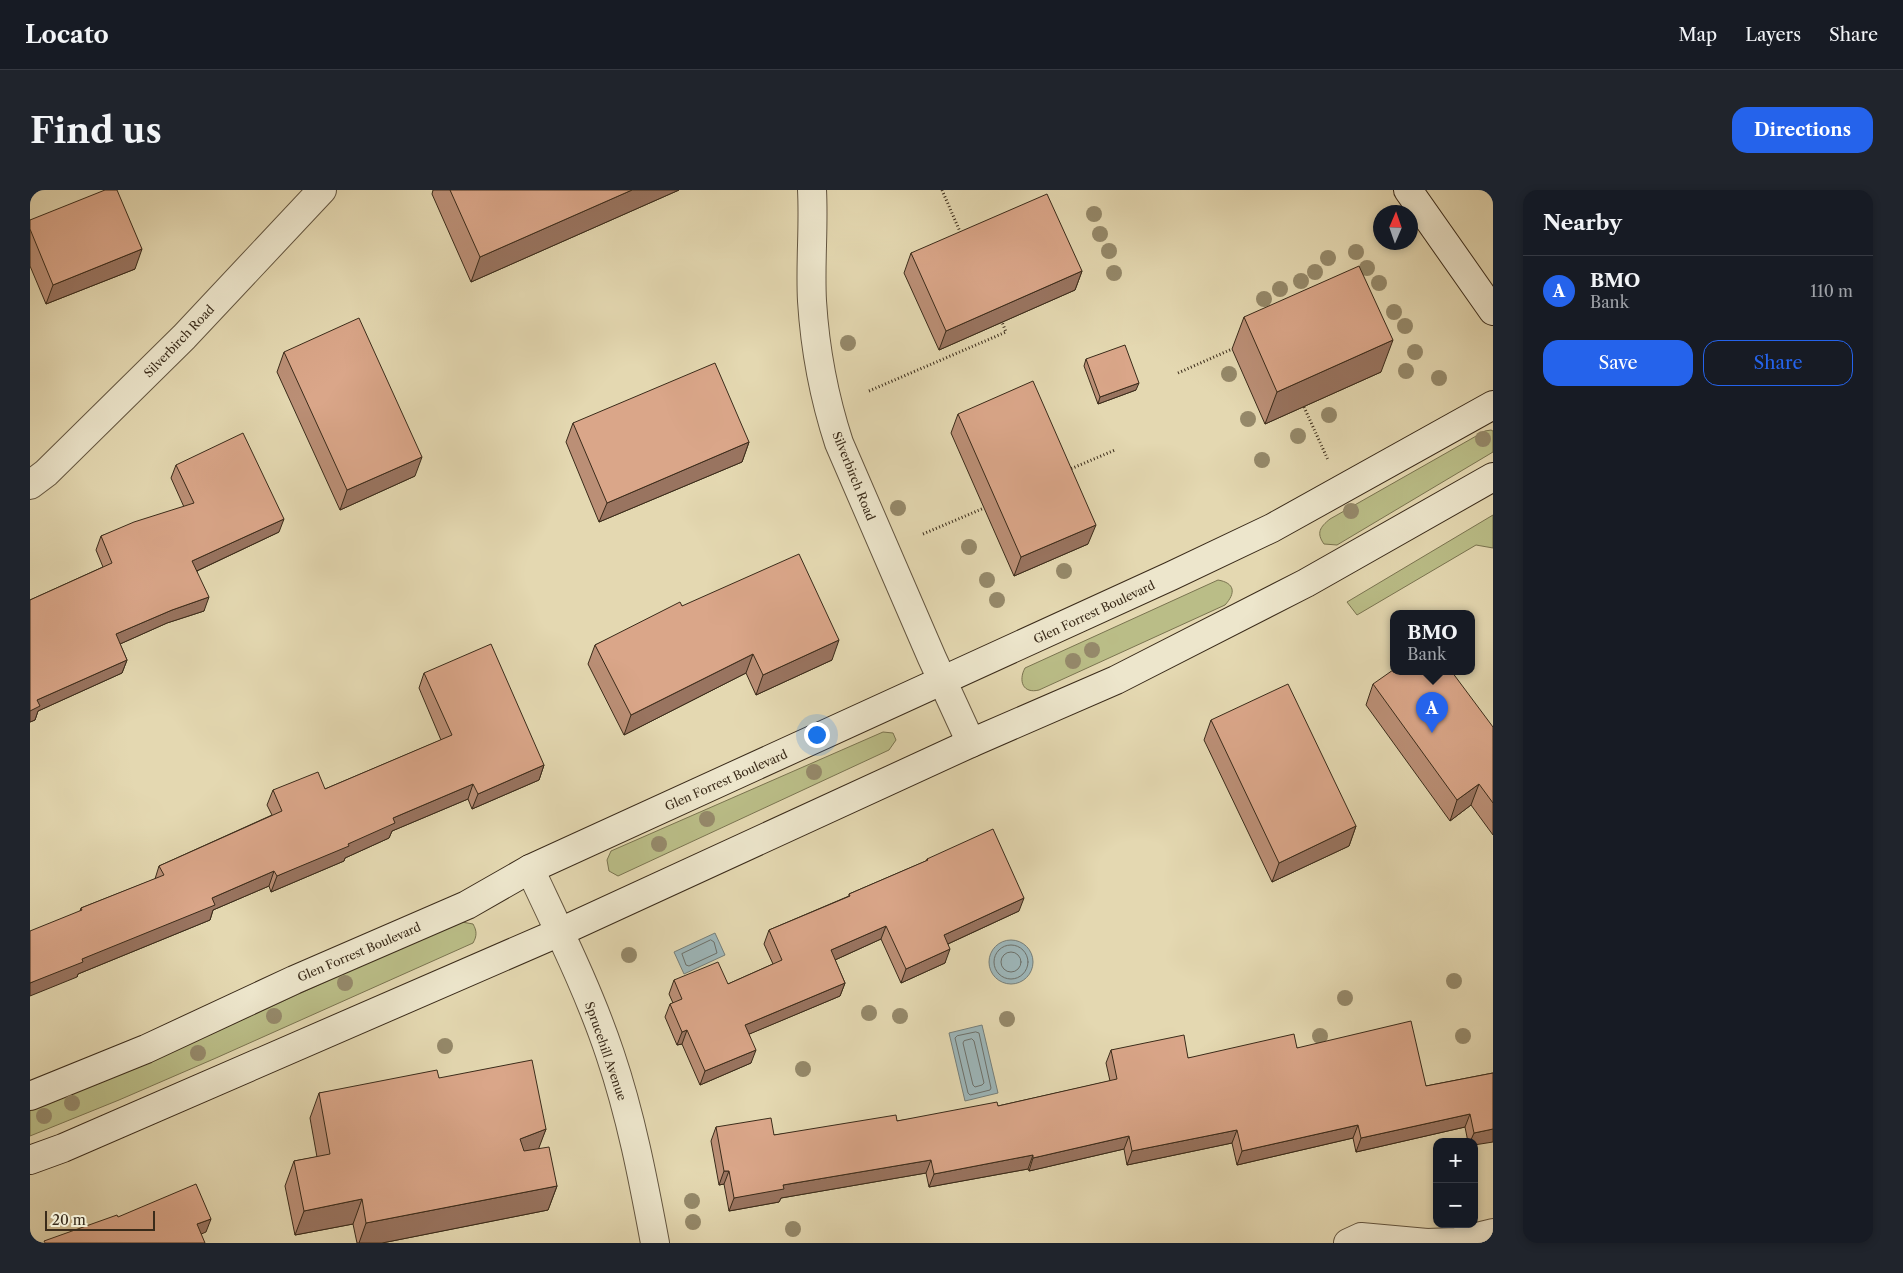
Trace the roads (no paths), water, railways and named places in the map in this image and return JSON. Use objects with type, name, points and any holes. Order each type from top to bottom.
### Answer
[{"type":"street","name":"Silverbirch Road","points":[[30,486],[39,480],[177,344],[322,190]]},
{"type":"street","name":"Silverbirch Road","points":[[812,190],[814,216],[812,300],[827,406],[839,443],[942,682],[971,743]]},
{"type":"street","points":[[1408,190],[1493,311]]},
{"type":"street","name":"Glen Forrest Boulevard","points":[[30,1096],[146,1049],[294,980],[467,905],[530,869],[942,682],[1272,528],[1493,405]]},
{"type":"street","points":[[30,1160],[71,1145],[560,932],[971,743],[1116,680],[1306,583],[1493,477]]},
{"type":"street","name":"Sprucehill Avenue","points":[[530,869],[560,932],[610,1054],[638,1153],[655,1243]]},
{"type":"street","points":[[1348,1243],[1361,1237],[1427,1243],[1456,1242],[1493,1233]]},
{"type":"water","points":[[715,933],[725,955],[684,974],[674,952]]},
{"type":"water","points":[[1011,940],[1023,944],[1029,950],[1033,962],[1029,974],[1023,980],[1011,984],[999,980],[993,974],[989,962],[993,950],[999,944]]},
{"type":"water","points":[[982,1025],[998,1093],[965,1101],[949,1033]]},
{"type":"place","name":"BMO","points":[[1432,733]]}]
